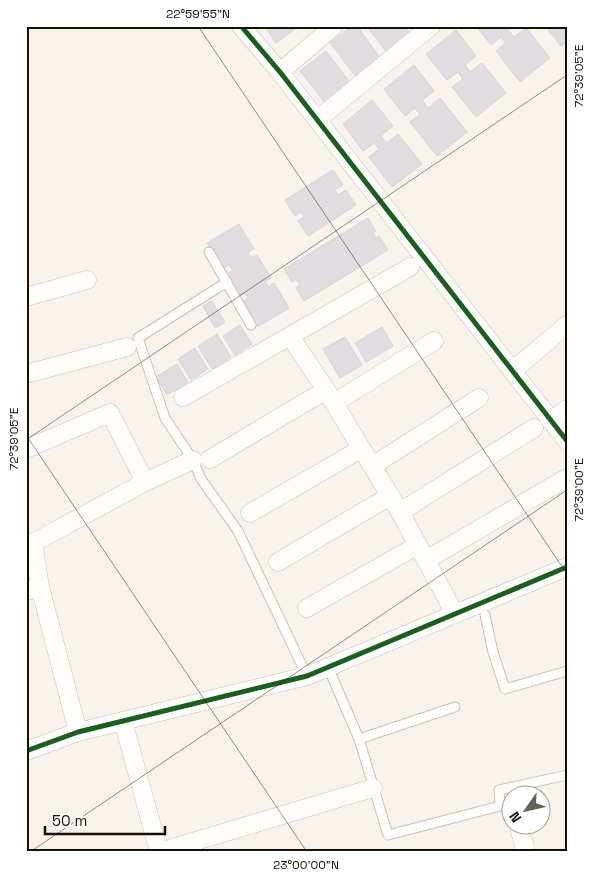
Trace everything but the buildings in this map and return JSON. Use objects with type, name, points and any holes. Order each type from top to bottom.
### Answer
[{"type":"street","points":[[241,26],[280,72],[567,441]]},
{"type":"street","points":[[280,72],[334,26]]},
{"type":"street","points":[[317,120],[431,26]]},
{"type":"street","points":[[183,397],[410,266]]},
{"type":"street","points":[[26,296],[87,280]]},
{"type":"street","points":[[512,371],[567,325]]},
{"type":"street","points":[[290,336],[330,396],[400,512],[455,614]]},
{"type":"street","points":[[78,732],[33,589],[33,543],[145,482],[201,459],[330,396],[434,340]]},
{"type":"street","points":[[26,374],[127,347]]},
{"type":"street","points":[[372,466],[479,398]]},
{"type":"street","points":[[551,421],[567,409]]},
{"type":"street","points":[[26,449],[110,413],[145,482]]},
{"type":"street","points":[[400,512],[534,428]]},
{"type":"street","points":[[250,513],[362,449]]},
{"type":"street","points":[[307,608],[565,479]]},
{"type":"street","points":[[278,562],[390,496]]},
{"type":"street","points":[[26,751],[78,732],[307,676],[567,567]]},
{"type":"street","points":[[123,721],[159,852],[373,788]]},
{"type":"street","points":[[521,836],[526,852]]},
{"type":"lane","points":[[208,252],[251,326]]},
{"type":"lane","points":[[227,282],[138,338],[165,418],[201,459],[201,478],[238,532],[307,676]]},
{"type":"lane","points":[[485,615],[493,652],[505,689],[567,671]]},
{"type":"lane","points":[[328,666],[359,739],[388,835],[500,806],[499,790],[567,775]]},
{"type":"lane","points":[[359,739],[455,707]]},
{"type":"cycle path","points":[[241,26],[280,72],[567,441]]},
{"type":"cycle path","points":[[26,751],[78,732],[307,676],[567,567]]}]
